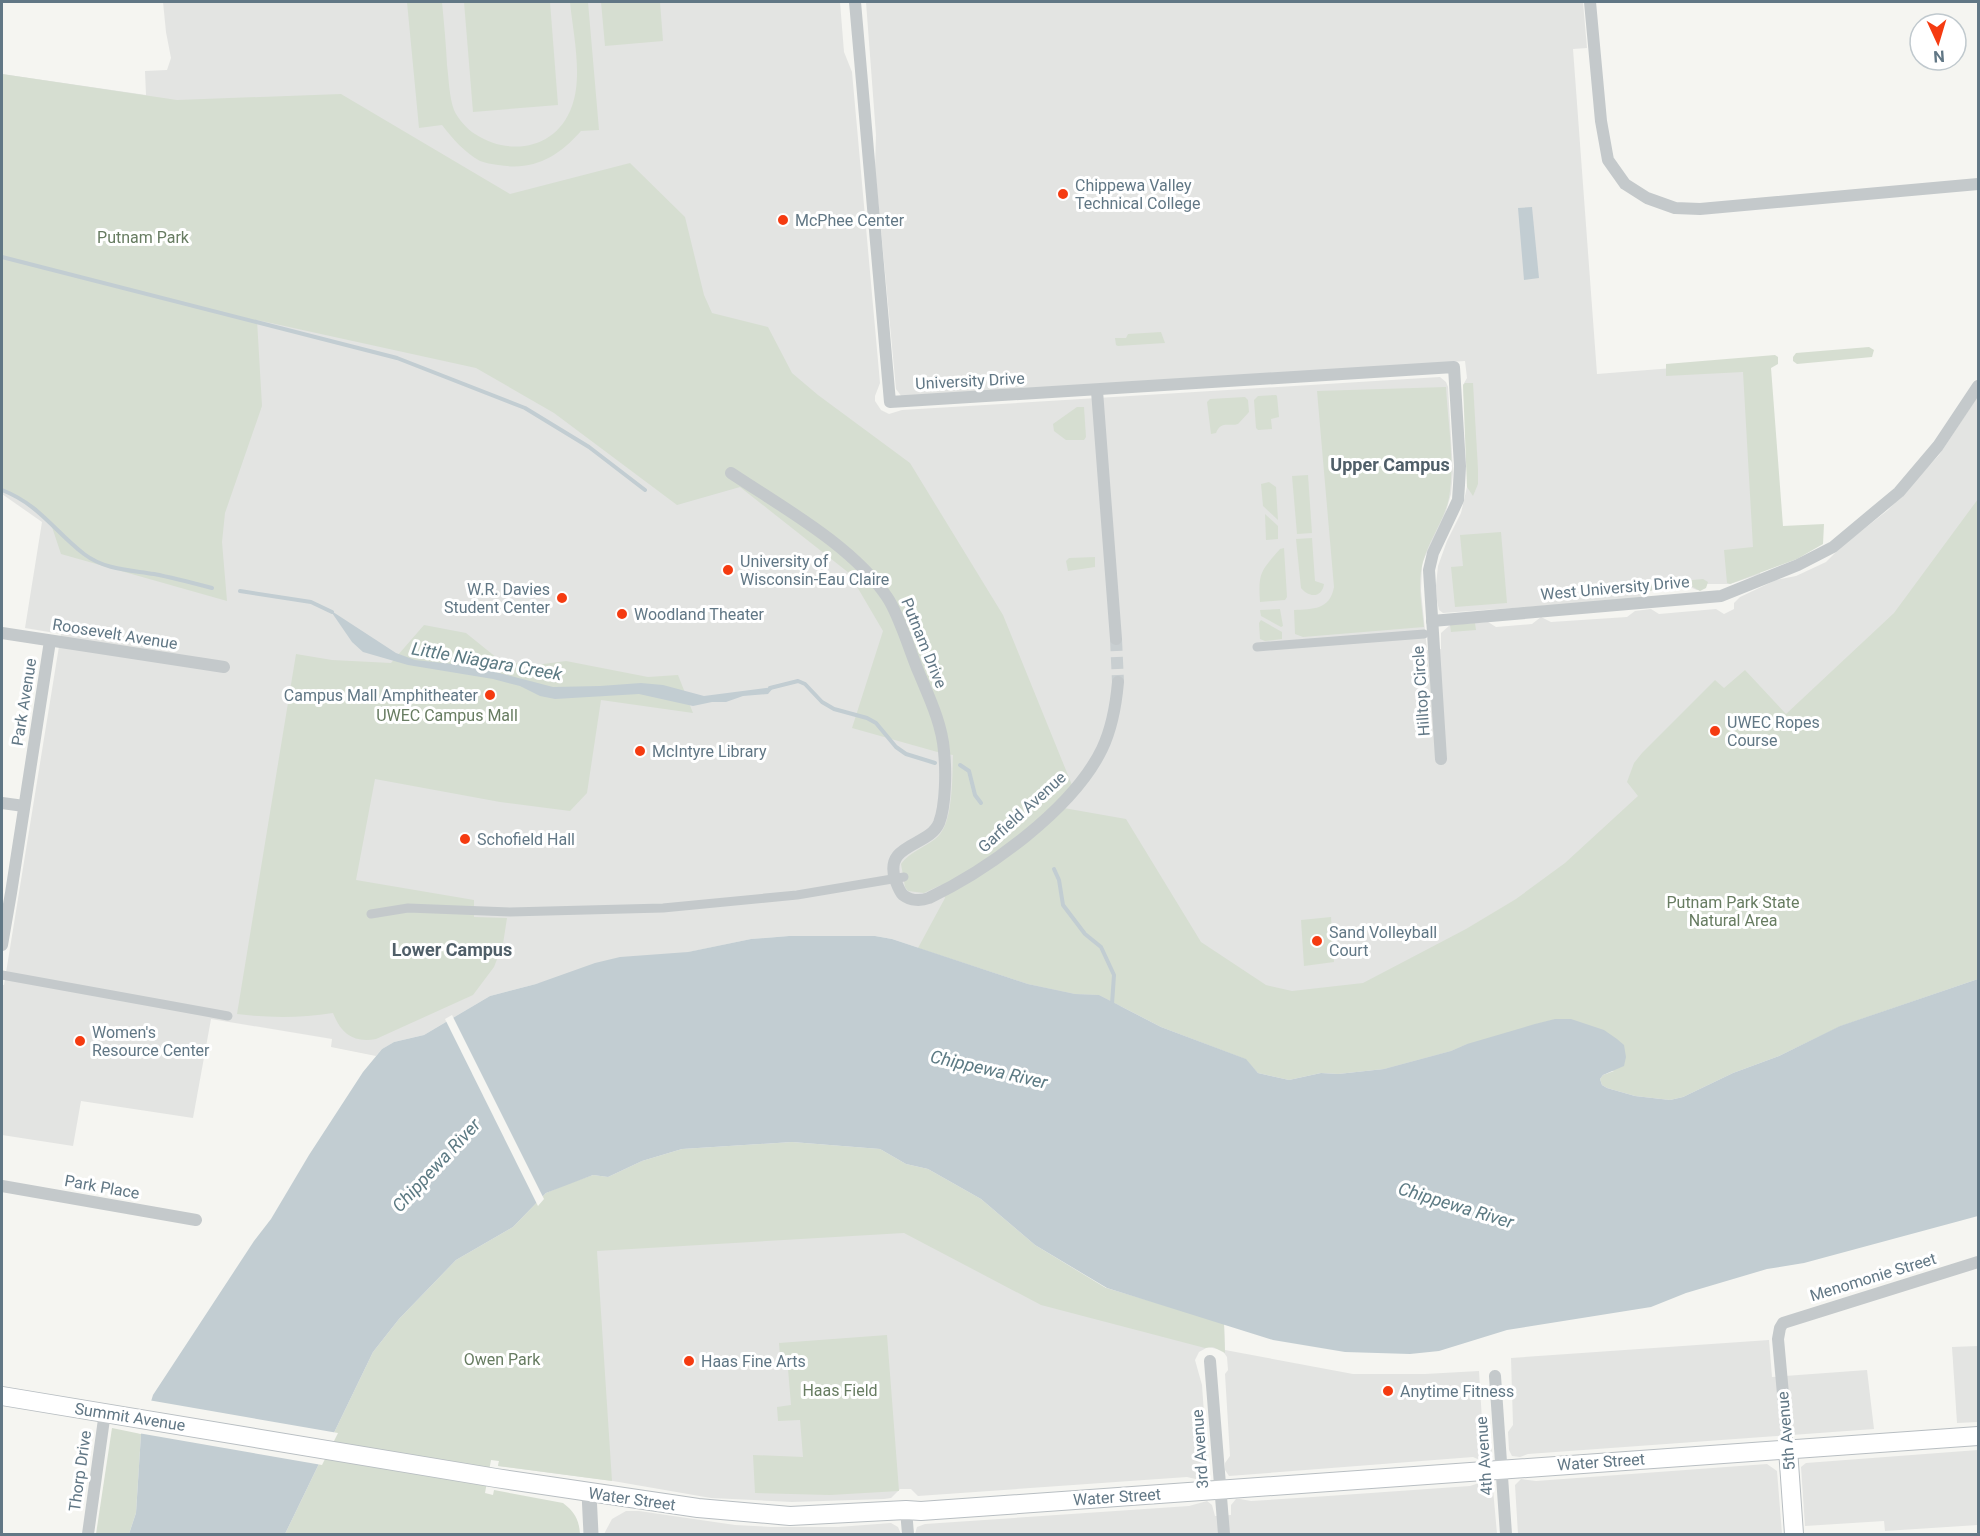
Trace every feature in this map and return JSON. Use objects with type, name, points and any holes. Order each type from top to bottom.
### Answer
[{"type":"main road","name":"Summit Avenue","points":[[2,1396],[259,1438]]},
{"type":"main road","name":"Water Street","points":[[259,1438],[589,1493],[698,1508],[790,1515],[921,1511],[1978,1436]]},
{"type":"main road","name":"5th Avenue","points":[[1788,1449],[1794,1534]]},
{"type":"street","name":"University Drive","points":[[855,2],[890,402],[1097,391],[1454,367],[1460,485],[1458,500],[1433,553],[1429,570],[1432,621]]},
{"type":"street","points":[[1590,2],[1601,121],[1608,160],[1625,184],[1647,198],[1675,208],[1700,209],[1978,184]]},
{"type":"street","name":"West University Drive","points":[[1432,621],[1721,596],[1798,565],[1833,548],[1899,492],[1938,446],[1978,386]]},
{"type":"street","points":[[1097,391],[1116,639]]},
{"type":"street","name":"Putnam Drive","points":[[731,473],[850,554],[888,598],[941,731],[945,763],[942,805],[938,824],[933,831],[900,852],[893,869],[900,878]]},
{"type":"street","name":"Hilltop Circle","points":[[1432,621],[1441,759]]},
{"type":"street","name":"Roosevelt Avenue","points":[[2,633],[224,667]]},
{"type":"street","points":[[1257,647],[1424,634]]},
{"type":"street","name":"Park Avenue","points":[[2,945],[50,641]]},
{"type":"street","name":"Garfield Avenue","points":[[900,878],[899,890],[907,897],[922,900],[930,898],[969,878],[1002,856],[1049,814],[1083,779],[1103,747],[1113,718],[1118,682]]},
{"type":"street","points":[[2,803],[24,807]]},
{"type":"street","points":[[371,914],[408,908],[510,912],[663,908],[797,895],[900,878]]},
{"type":"street","points":[[2,975],[228,1016]]},
{"type":"street","name":"Park Place","points":[[2,1186],[196,1220]]},
{"type":"street","name":"Menomonie Street","points":[[1780,1328],[1783,1323],[1792,1319],[1978,1263]]},
{"type":"street","name":"5th Avenue","points":[[1780,1328],[1778,1339],[1788,1449]]},
{"type":"street","name":"3rd Avenue","points":[[1210,1361],[1224,1534]]},
{"type":"street","name":"4th Avenue","points":[[1495,1376],[1506,1534]]},
{"type":"street","name":"Thorp Drive","points":[[88,1534],[110,1413]]},
{"type":"street","points":[[589,1493],[591,1534]]},
{"type":"street","points":[[906,1510],[908,1534]]},
{"type":"shaded area","name":"University of Wisconsin-Eau Claire","points":[[163,2],[840,2],[844,52],[852,72],[880,383],[875,401],[881,410],[889,414],[902,410],[1440,377],[1448,387],[1453,472],[1451,494],[1445,515],[1422,563],[1421,591],[1427,650],[1441,649],[1441,633],[1450,625],[1488,622],[1496,627],[1532,624],[1541,617],[1551,622],[1627,617],[1635,611],[1651,609],[1659,614],[1716,609],[1724,614],[1734,609],[1734,603],[1740,597],[1776,580],[1796,576],[1826,562],[1842,546],[1888,510],[1939,455],[1978,396],[1978,979],[1384,1069],[1028,984],[892,939],[875,936],[789,936],[751,939],[536,984],[490,996],[424,1035],[394,1042],[382,1049],[376,1056],[331,1047],[332,1039],[211,1019],[193,1118],[81,1101],[73,1146],[2,1135],[2,985],[4,985],[61,634],[25,628],[42,522],[2,494],[2,74],[146,95],[145,71],[167,70],[171,58]]},
{"type":"shaded area","points":[[866,2],[1583,2],[1587,48],[1573,49],[1597,374],[1762,361],[1760,574],[1730,584],[1707,584],[1703,589],[1697,590],[1687,586],[1651,590],[1640,599],[1443,613],[1439,610],[1437,601],[1438,566],[1461,513],[1467,487],[1463,385],[1467,378],[1465,361],[902,397],[896,389],[875,170],[876,135]]},
{"type":"shaded area","points":[[642,1161],[1106,1288],[1224,1323],[1225,1350],[1353,1374],[1479,1371],[1483,1437],[1491,1443],[1492,1453],[1482,1461],[1473,1457],[1229,1476],[1225,1470],[1225,1463],[1230,1456],[1225,1374],[1228,1370],[1227,1357],[1222,1350],[1208,1347],[1199,1352],[1195,1360],[1202,1385],[1208,1470],[1206,1477],[1200,1480],[1187,1477],[918,1496],[911,1489],[900,1489],[891,1498],[884,1499],[792,1502],[711,1498],[613,1481],[498,1466],[499,1461],[373,1352]]},
{"type":"shaded area","points":[[1769,1340],[1772,1377],[1867,1370],[1874,1429],[1528,1454],[1520,1457],[1512,1456],[1509,1450],[1508,1432],[1513,1425],[1511,1358]]},
{"type":"shaded area","points":[[1978,1346],[1978,1422],[1957,1423],[1952,1347]]},
{"type":"shaded area","points":[[1978,1450],[1978,1525],[1885,1531],[1884,1521],[1805,1526],[1801,1467],[1806,1463]]},
{"type":"shaded area","points":[[1767,1464],[1777,1471],[1782,1534],[1518,1534],[1515,1485],[1521,1479],[1536,1481]]},
{"type":"shaded area","points":[[1485,1481],[1493,1489],[1497,1534],[915,1534],[917,1527],[925,1524],[1189,1506],[1207,1501],[1212,1505],[1215,1516],[1231,1515],[1231,1505],[1236,1499],[1251,1501],[1470,1486]]},
{"type":"shaded area","points":[[626,1511],[735,1525],[771,1527],[838,1527],[891,1523],[898,1527],[901,1534],[604,1534],[612,1519]]},
{"type":"green space","points":[[407,2],[442,2],[450,94],[454,110],[460,120],[472,132],[489,141],[517,147],[544,140],[555,132],[565,120],[572,106],[577,68],[570,2],[588,2],[599,130],[581,131],[563,148],[544,160],[523,166],[511,166],[480,161],[459,145],[442,125],[419,128]]},
{"type":"green space","points":[[464,2],[550,2],[558,105],[473,112]]},
{"type":"green space","points":[[601,2],[660,2],[663,41],[605,46]]},
{"type":"green space","name":"Putnam Park","points":[[2,74],[177,100],[341,94],[510,194],[630,163],[685,217],[704,295],[712,313],[768,327],[792,373],[910,463],[1003,615],[1074,790],[1058,807],[1126,819],[1201,942],[1266,985],[1292,991],[1363,983],[1466,929],[1516,899],[1565,863],[1638,796],[1627,782],[1634,763],[1715,680],[1724,688],[1745,670],[1786,714],[1894,613],[1978,499],[1978,979],[1841,1026],[1779,1056],[1733,1073],[1683,1097],[1670,1100],[1635,1096],[1602,1085],[1600,1079],[1603,1075],[1614,1071],[1467,1044],[1451,1051],[1384,1069],[1338,1074],[1321,1073],[1289,1080],[1258,1073],[1245,1059],[1161,1027],[1099,995],[1075,994],[1028,984],[918,948],[945,898],[941,885],[924,893],[908,891],[905,887],[901,864],[935,839],[946,823],[951,800],[953,755],[852,728],[883,631],[849,573],[740,487],[677,505],[554,413],[476,368],[257,320],[262,406],[225,513],[222,542],[227,601],[61,554],[50,521],[21,498],[2,490]]},
{"type":"green space","points":[[1161,332],[1165,343],[1116,345],[1115,338],[1126,338],[1128,334]]},
{"type":"green space","points":[[1869,347],[1874,350],[1872,357],[1797,364],[1793,361],[1796,353]]},
{"type":"green space","points":[[1775,355],[1778,357],[1778,364],[1771,368],[1783,526],[1824,524],[1823,544],[1797,559],[1730,584],[1727,583],[1724,550],[1753,547],[1743,372],[1666,376],[1666,364]]},
{"type":"green space","points":[[1473,383],[1478,484],[1473,496],[1467,487],[1463,385]]},
{"type":"green space","points":[[1446,387],[1451,484],[1447,506],[1421,570],[1420,594],[1424,627],[1303,637],[1295,634],[1294,610],[1320,607],[1329,600],[1334,587],[1317,391]]},
{"type":"green space","points":[[1276,395],[1279,417],[1271,419],[1272,429],[1258,430],[1254,400],[1258,396]]},
{"type":"green space","points":[[1245,397],[1248,400],[1249,412],[1238,424],[1223,425],[1216,433],[1211,434],[1207,402],[1210,399]]},
{"type":"green space","points":[[1077,407],[1084,407],[1086,437],[1084,440],[1066,440],[1054,431],[1053,424]]},
{"type":"green space","points":[[1308,475],[1312,533],[1297,534],[1292,476]]},
{"type":"green space","points":[[1269,482],[1276,487],[1278,520],[1263,506],[1261,484]]},
{"type":"green space","points":[[1265,514],[1278,526],[1278,539],[1266,540]]},
{"type":"green space","points":[[1501,532],[1507,603],[1455,607],[1451,567],[1463,566],[1460,535]]},
{"type":"green space","points":[[1312,538],[1315,581],[1324,584],[1321,592],[1315,595],[1308,594],[1301,588],[1296,539]]},
{"type":"green space","points":[[1284,548],[1287,597],[1285,600],[1260,602],[1262,572],[1280,549]]},
{"type":"green space","points":[[1095,557],[1095,567],[1068,571],[1066,561],[1069,558]]},
{"type":"green space","points":[[1703,579],[1708,582],[1706,588],[1700,591],[1691,586],[1648,591],[1650,584]]},
{"type":"green space","points":[[1280,609],[1283,626],[1281,627],[1261,616],[1260,610]]},
{"type":"green space","points":[[1261,620],[1282,632],[1282,639],[1265,641],[1260,639],[1259,623]]},
{"type":"green space","points":[[1475,623],[1476,630],[1451,632],[1450,625]]},
{"type":"green space","name":"UWEC Campus Mall","points":[[424,625],[466,633],[497,658],[528,666],[566,661],[648,677],[678,675],[693,713],[601,700],[587,793],[570,811],[500,802],[375,779],[356,880],[474,900],[474,917],[507,918],[503,944],[494,967],[473,995],[376,1039],[361,1040],[344,1032],[333,1013],[285,1017],[237,1014],[296,654],[332,660],[391,663]]},
{"type":"green space","name":"Sand Volleyball Court","points":[[1331,917],[1334,962],[1304,966],[1301,920]]},
{"type":"green space","name":"Owen Park","points":[[792,1142],[880,1149],[906,1164],[928,1169],[981,1199],[1035,1245],[1106,1288],[1224,1323],[1225,1353],[1213,1347],[1205,1348],[1041,1305],[904,1233],[597,1251],[612,1481],[498,1466],[499,1461],[491,1460],[485,1493],[493,1495],[494,1490],[563,1503],[576,1517],[580,1534],[285,1534],[373,1352],[399,1319],[456,1260],[513,1227],[546,1193],[567,1184],[593,1175],[608,1177],[642,1161],[682,1149]]},
{"type":"green space","name":"Haas Field","points":[[887,1335],[899,1491],[830,1495],[755,1493],[753,1455],[803,1457],[800,1420],[778,1421],[777,1407],[791,1405],[787,1357],[780,1357],[779,1343]]},
{"type":"green space","points":[[112,1428],[141,1434],[136,1513],[129,1534],[96,1534]]},
{"type":"water","points":[[1532,207],[1539,278],[1524,280],[1518,208]]},
{"type":"water","points":[[330,610],[396,653],[415,660],[472,666],[553,687],[641,683],[663,685],[704,696],[774,687],[768,694],[743,696],[726,702],[693,706],[639,694],[555,699],[493,679],[408,665],[363,652],[352,642]]},
{"type":"water","name":"Chippewa River","points":[[789,936],[875,936],[892,939],[1028,984],[1075,994],[1099,995],[1161,1027],[1246,1059],[1258,1073],[1289,1080],[1321,1073],[1338,1074],[1384,1069],[1451,1051],[1535,1024],[1555,1019],[1571,1019],[1604,1030],[1624,1045],[1626,1057],[1624,1066],[1603,1075],[1600,1079],[1602,1085],[1635,1096],[1670,1100],[1683,1097],[1733,1073],[1779,1056],[1840,1026],[1978,979],[1978,1216],[1804,1263],[1767,1269],[1686,1293],[1651,1307],[1507,1330],[1439,1351],[1410,1354],[1345,1352],[1273,1340],[1107,1288],[1035,1245],[981,1199],[928,1169],[906,1164],[880,1149],[792,1142],[682,1149],[642,1161],[608,1177],[593,1175],[546,1193],[513,1227],[456,1260],[399,1319],[373,1352],[285,1534],[129,1534],[136,1513],[141,1434],[153,1395],[254,1241],[271,1219],[363,1072],[382,1049],[394,1042],[424,1035],[490,996],[536,984],[595,963],[620,957],[688,952],[751,939]]},
{"type":"pier","points":[[452,1015],[544,1199],[538,1206],[445,1019]]},
{"type":"pier","points":[[148,1400],[338,1433],[322,1465],[138,1433]]},
{"type":"waterway","points":[[2,257],[397,358],[525,408],[589,447],[645,490]]},
{"type":"waterway","name":"Little Niagara Creek","points":[[2,490],[27,503],[73,545],[100,563],[212,588]]},
{"type":"waterway","name":"Little Niagara Creek","points":[[240,591],[311,602],[332,612]]},
{"type":"waterway","name":"Little Niagara Creek","points":[[770,688],[798,681],[805,684],[822,702],[834,709],[867,718],[876,723],[896,747],[906,754],[935,763]]},
{"type":"waterway","name":"Little Niagara Creek","points":[[960,765],[969,771],[975,795],[981,803]]},
{"type":"waterway","name":"Little Niagara Creek","points":[[1054,869],[1059,880],[1063,905],[1085,934],[1101,947],[1114,975],[1112,1004]]},
{"type":"tunnel","points":[[1116,639],[1118,682]]},
{"type":"place","name":"Chippewa Valley Technical College","points":[[1063,194]]},
{"type":"place","name":"McPhee Center","points":[[783,220]]},
{"type":"place","name":"University of Wisconsin-Eau Claire","points":[[728,570]]},
{"type":"place","name":"W.R. Davies Student Center","points":[[562,598]]},
{"type":"place","name":"Woodland Theater","points":[[622,614]]},
{"type":"place","name":"Campus Mall Amphitheater","points":[[490,695]]},
{"type":"place","name":"UWEC Ropes Course","points":[[1715,731]]},
{"type":"place","name":"McIntyre Library","points":[[640,751]]},
{"type":"place","name":"Schofield Hall","points":[[465,839]]},
{"type":"place","name":"Sand Volleyball Court","points":[[1317,941]]},
{"type":"place","name":"Women's Resource Center","points":[[80,1041]]},
{"type":"place","name":"Haas Fine Arts","points":[[689,1361]]},
{"type":"place","name":"Anytime Fitness","points":[[1388,1391]]},
{"type":"district","name":"Upper Campus","points":[[1390,464]]},
{"type":"district","name":"Lower Campus","points":[[452,949]]},
{"type":"park label","name":"Putnam Park State Natural Area","points":[[1733,911]]}]
